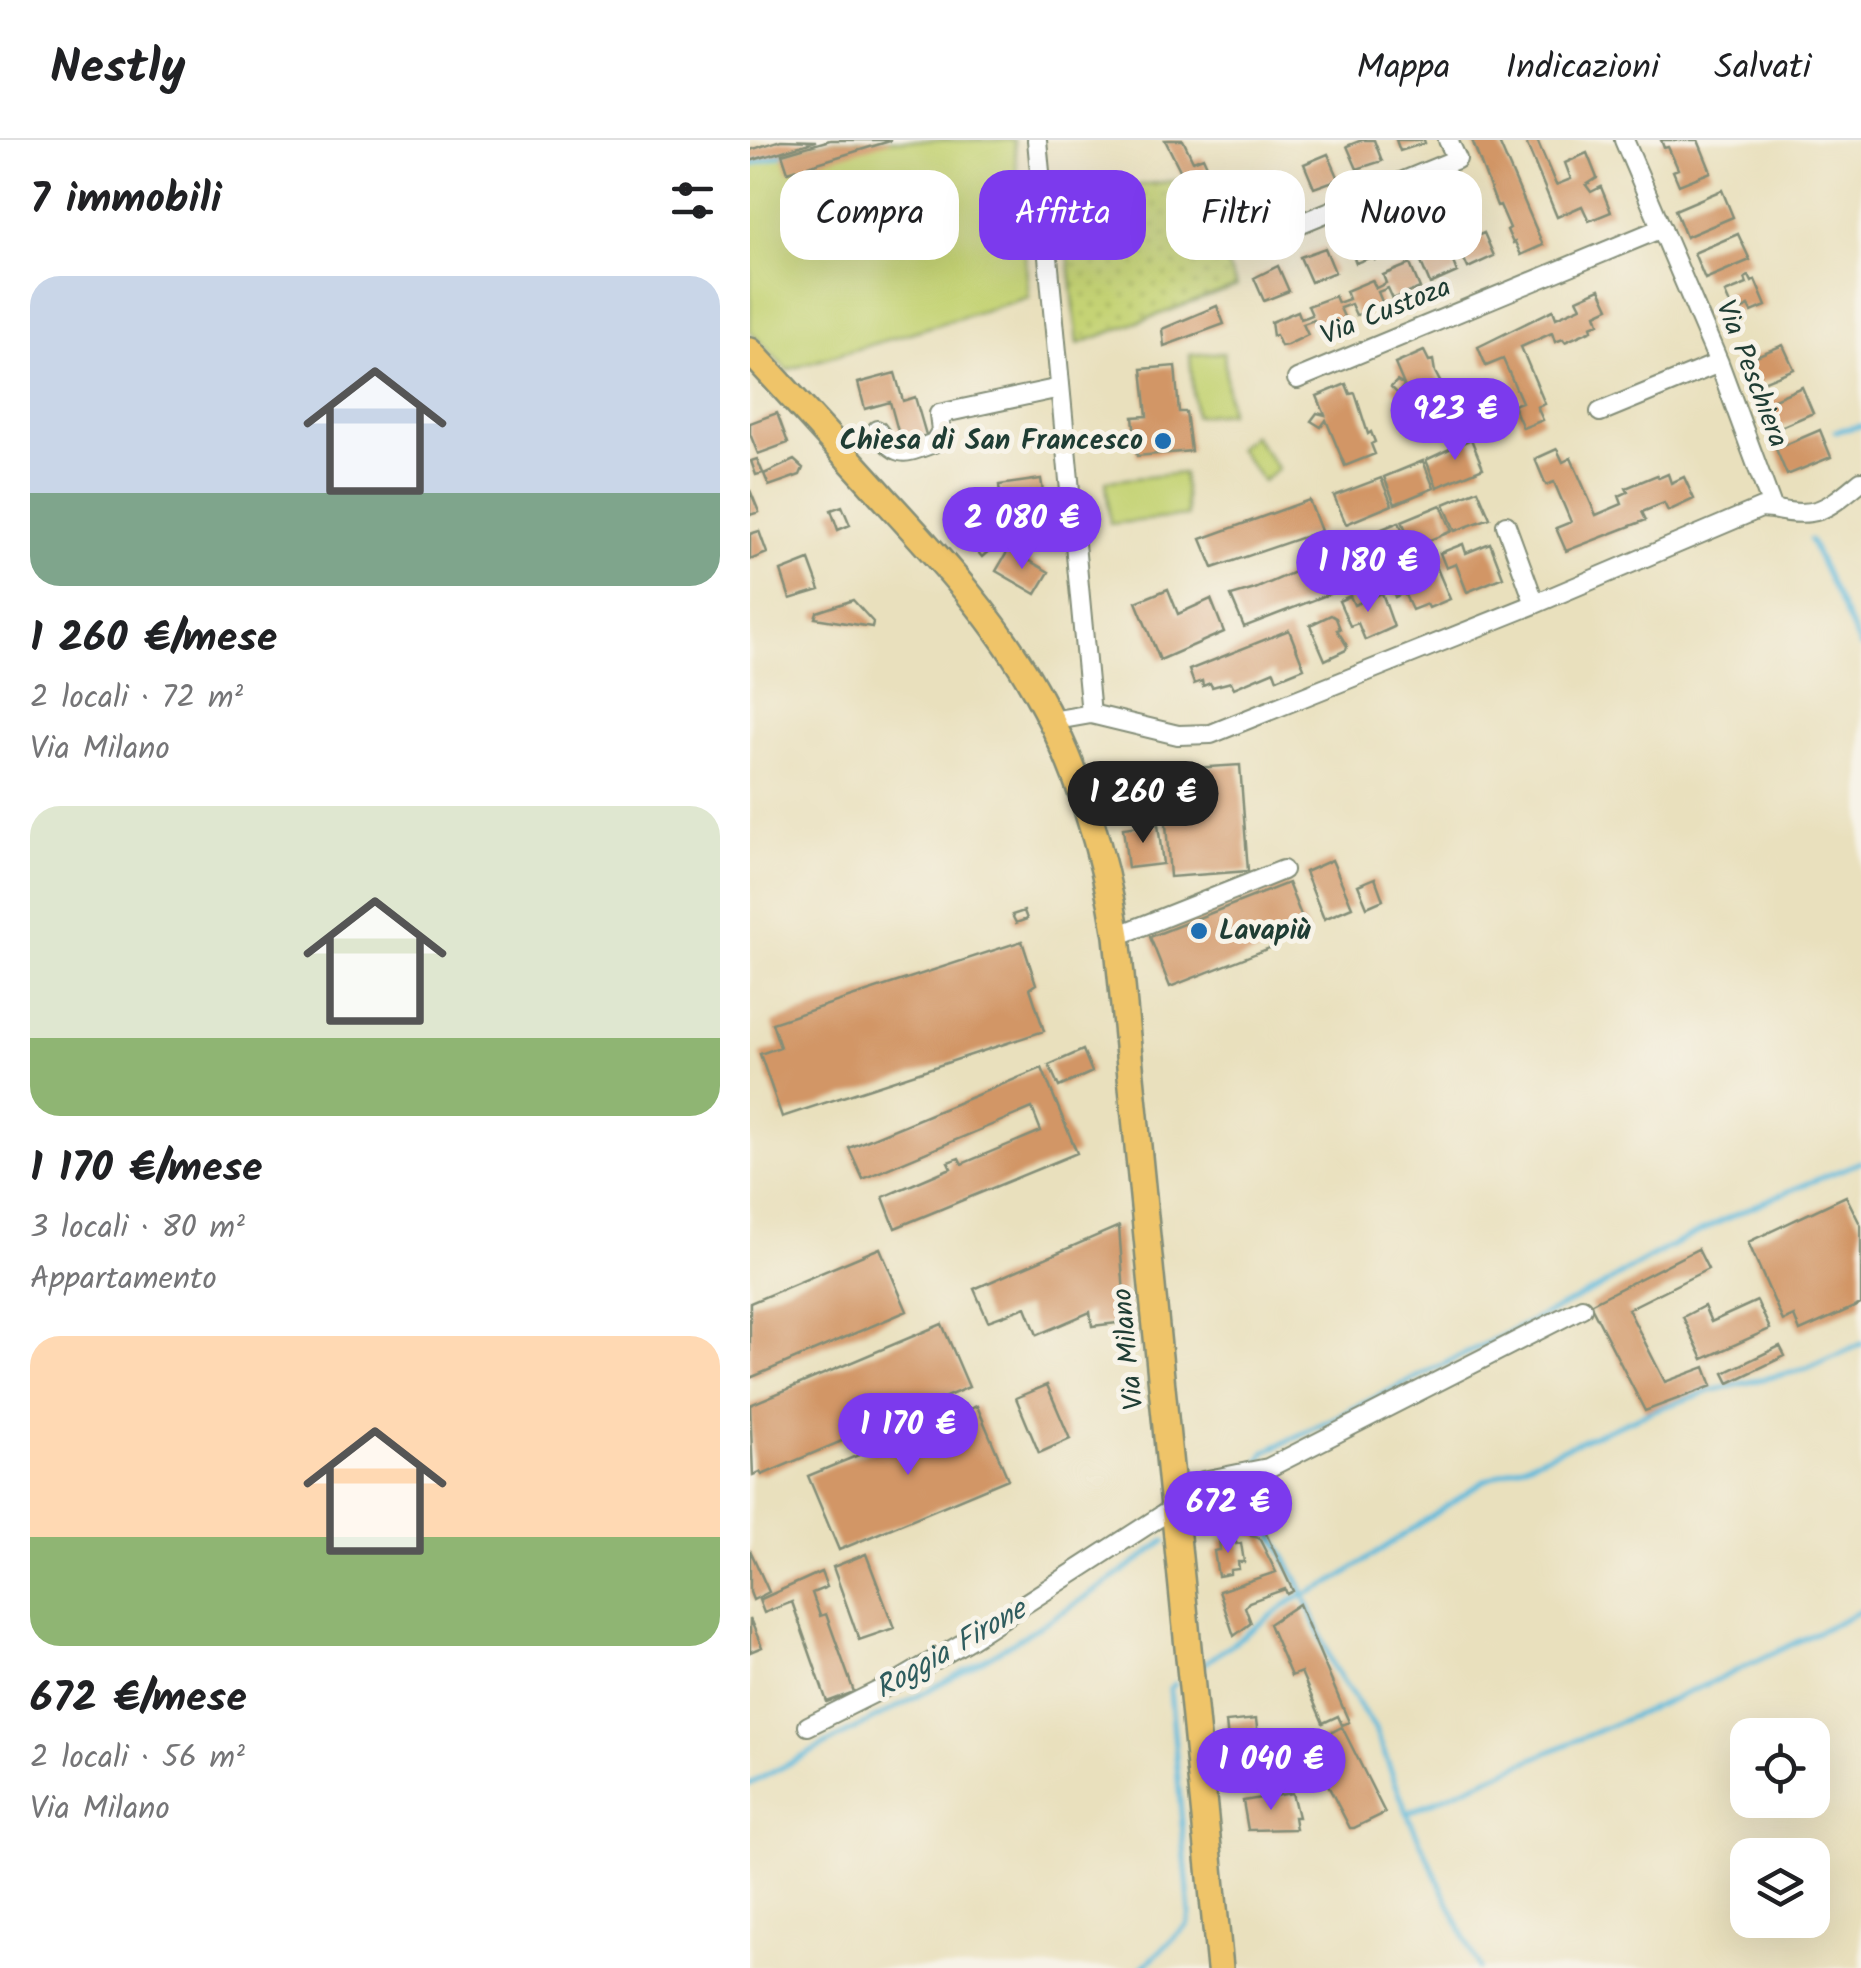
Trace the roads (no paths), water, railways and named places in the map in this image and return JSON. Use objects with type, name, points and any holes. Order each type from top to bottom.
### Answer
[{"type":"main road","name":"Via Milano","points":[[750,350],[935,553],[1010,649],[1051,721],[1110,893],[1220,1968]]},
{"type":"street","points":[[1037,140],[1091,714]]},
{"type":"street","points":[[1305,221],[1457,159],[1448,140]]},
{"type":"street","name":"Via Peschiera","points":[[1624,140],[1777,510]]},
{"type":"street","name":"Via Custoza","points":[[1296,378],[1662,228]]},
{"type":"street","points":[[1600,412],[1719,363]]},
{"type":"street","points":[[877,430],[891,449],[904,454],[934,443],[940,431],[938,414],[1060,388]]},
{"type":"street","points":[[1051,721],[1091,714],[1178,735],[1211,734],[1761,508],[1798,515],[1816,513],[1861,480]]},
{"type":"street","points":[[1506,525],[1535,604]]},
{"type":"street","points":[[1117,936],[1283,870]]},
{"type":"street","points":[[808,1726],[902,1679],[972,1638],[1175,1507],[1187,1490],[1202,1481],[1268,1468],[1582,1308]]},
{"type":"waterway","points":[[750,165],[785,154]]},
{"type":"waterway","points":[[1836,431],[1861,426]]},
{"type":"waterway","points":[[1810,540],[1861,647]]},
{"type":"waterway","points":[[1258,1464],[1265,1452],[1599,1288],[1694,1235],[1861,1162]]},
{"type":"waterway","points":[[1204,1664],[1293,1600],[1333,1582],[1484,1481],[1655,1410],[1714,1390],[1807,1369],[1861,1344]]},
{"type":"waterway","name":"Roggia Firone","points":[[1190,1522],[1250,1478]]},
{"type":"waterway","points":[[1246,1484],[1300,1585],[1334,1668],[1375,1729],[1407,1813],[1479,1968]]},
{"type":"waterway","name":"Roggia Firone","points":[[750,1784],[1015,1641],[1165,1541]]},
{"type":"waterway","points":[[1407,1813],[1719,1679],[1861,1611]]},
{"type":"waterway","points":[[1142,1968],[1187,1926],[1190,1914],[1170,1688],[1175,1684]]},
{"type":"place","name":"Chiesa di San Francesco","points":[[1163,441]]},
{"type":"place","name":"Lavapiù","points":[[1199,931]]}]
